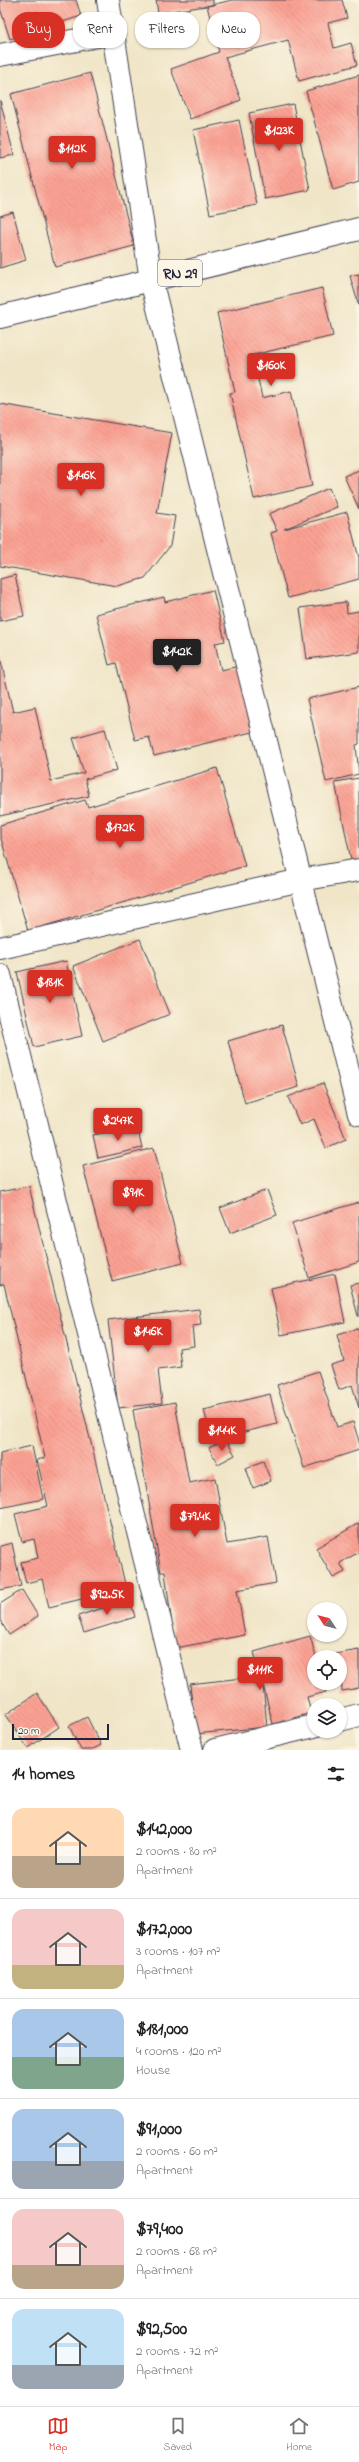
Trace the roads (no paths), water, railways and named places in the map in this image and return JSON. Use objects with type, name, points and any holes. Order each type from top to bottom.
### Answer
[{"type":"street","points":[[108,0],[110,12]]},
{"type":"street","points":[[0,54],[73,40]]},
{"type":"street","points":[[115,48],[151,280],[359,1114]]},
{"type":"street","name":"RN 29","points":[[0,317],[359,229]]},
{"type":"street","points":[[0,948],[301,880],[359,870]]},
{"type":"street","points":[[0,975],[192,1750]]},
{"type":"street","points":[[347,1718],[359,1715]]},
{"type":"street","points":[[215,1750],[307,1728]]}]
